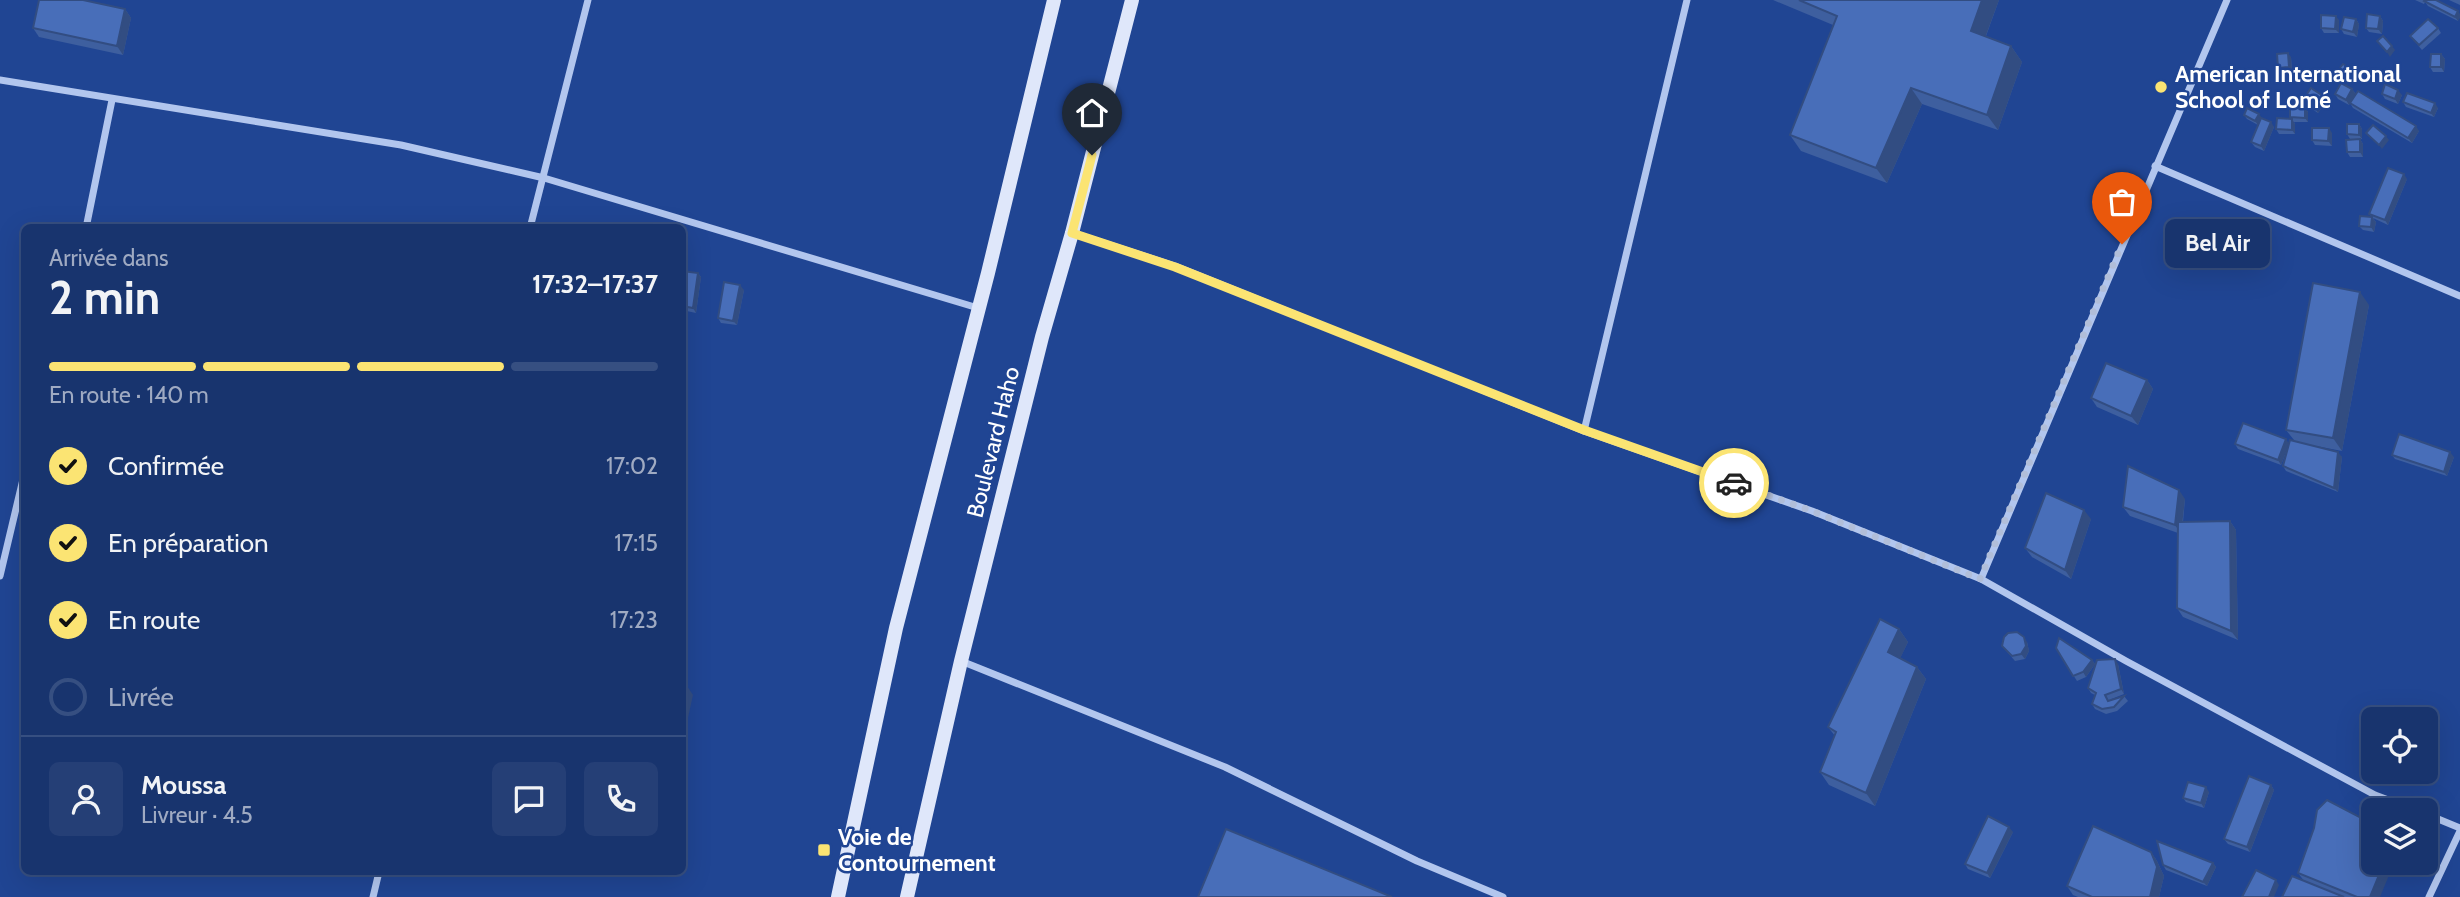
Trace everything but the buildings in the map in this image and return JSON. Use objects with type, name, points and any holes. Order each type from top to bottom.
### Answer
[{"type":"main road","name":"Boulevard Haho","points":[[838,897],[896,628],[979,309],[1055,0]]},
{"type":"main road","name":"Boulevard Haho","points":[[907,897],[961,661],[1042,337],[1072,233],[1132,0]]},
{"type":"street","points":[[531,224],[588,0]]},
{"type":"street","points":[[1584,430],[1687,0]]},
{"type":"street","points":[[1980,579],[2227,0]]},
{"type":"street","points":[[0,80],[401,145],[544,178],[979,309]]},
{"type":"street","points":[[87,224],[112,100]]},
{"type":"street","points":[[2155,166],[2460,296]]},
{"type":"street","points":[[1072,233],[1175,267],[1584,430],[1812,511],[1980,579],[2126,661],[2383,798]]},
{"type":"street","points":[[0,576],[21,487]]},
{"type":"street","points":[[0,526],[11,528]]},
{"type":"street","points":[[961,661],[1225,767],[1417,861],[1503,897]]},
{"type":"street","points":[[2429,897],[2460,829],[2438,819]]},
{"type":"street","points":[[373,897],[378,875]]},
{"type":"way so far","points":[[1734,483],[1812,511],[1980,579],[2122,244]]},
{"type":"place","name":"American International School of Lomé","points":[[2161,87]]},
{"type":"place","name":"Bel Air","points":[[2122,244]]},
{"type":"place","name":"Voie de Contournement","points":[[824,850]]},
{"type":"route","points":[[1092,155],[1072,233],[1175,267],[1584,430],[1734,483]]}]
